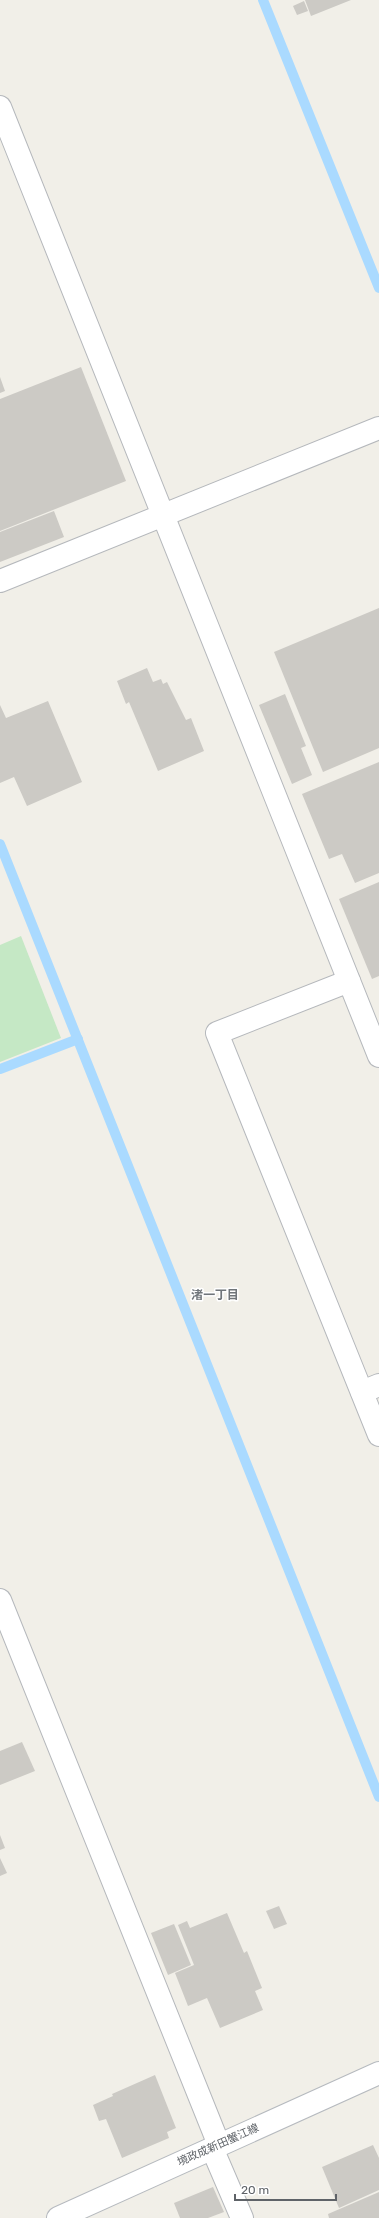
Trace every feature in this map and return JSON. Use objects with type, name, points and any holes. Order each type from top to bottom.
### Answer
[{"type":"street","points":[[0,107],[379,1056]]},
{"type":"street","points":[[0,581],[379,428]]},
{"type":"street","points":[[349,981],[217,1033],[370,1389],[379,1435]]},
{"type":"street","points":[[0,1600],[242,2218]]},
{"type":"street","name":"境政成新田蟹江線","points":[[58,2218],[379,2073]]},
{"type":"green space","points":[[21,936],[61,1038],[0,1062],[0,945]]},
{"type":"building","points":[[305,0],[351,0],[311,16]]},
{"type":"building","points":[[304,1],[308,11],[297,15],[293,6]]},
{"type":"building","points":[[81,367],[126,481],[0,531],[0,399]]},
{"type":"building","points":[[0,377],[5,391],[0,393]]},
{"type":"building","points":[[54,511],[64,537],[0,562],[0,532]]},
{"type":"building","points":[[379,608],[379,748],[323,772],[274,652]]},
{"type":"building","points":[[147,668],[153,682],[161,679],[163,684],[167,682],[186,720],[191,718],[204,751],[158,771],[129,702],[126,704],[117,681]]},
{"type":"building","points":[[285,694],[306,746],[301,748],[312,775],[292,784],[259,705]]},
{"type":"building","points":[[48,701],[82,782],[27,806],[14,777],[0,783],[0,705],[6,718]]},
{"type":"building","points":[[379,762],[379,873],[355,883],[342,854],[329,859],[302,794]]},
{"type":"building","points":[[379,882],[379,976],[372,979],[339,899]]},
{"type":"building","points":[[22,1742],[35,1771],[0,1785],[0,1751]]},
{"type":"building","points":[[0,1835],[5,1848],[0,1850]]},
{"type":"building","points":[[0,1858],[7,1873],[0,1876]]},
{"type":"building","points":[[279,1906],[287,1924],[274,1929],[266,1911]]},
{"type":"building","points":[[227,1913],[244,1953],[247,1951],[262,1988],[255,1991],[263,2010],[220,2028],[207,1998],[188,2006],[175,1973],[194,1965],[178,1925],[187,1921],[190,1928]]},
{"type":"building","points":[[174,1924],[191,1965],[168,1975],[151,1933]]},
{"type":"building","points":[[155,2075],[176,2128],[167,2132],[169,2138],[122,2158],[106,2119],[99,2121],[93,2105],[113,2096],[112,2094]]},
{"type":"building","points":[[373,2145],[379,2158],[379,2190],[339,2208],[322,2167]]},
{"type":"building","points":[[213,2187],[224,2212],[208,2218],[180,2218],[174,2203]]},
{"type":"building","points":[[379,2192],[379,2218],[329,2218],[328,2214]]},
{"type":"waterway","points":[[263,0],[379,288]]},
{"type":"waterway","points":[[0,844],[379,1797]]},
{"type":"waterway","points":[[0,1069],[78,1039]]},
{"type":"district","name":"渚一丁目","points":[[215,1295]]}]
